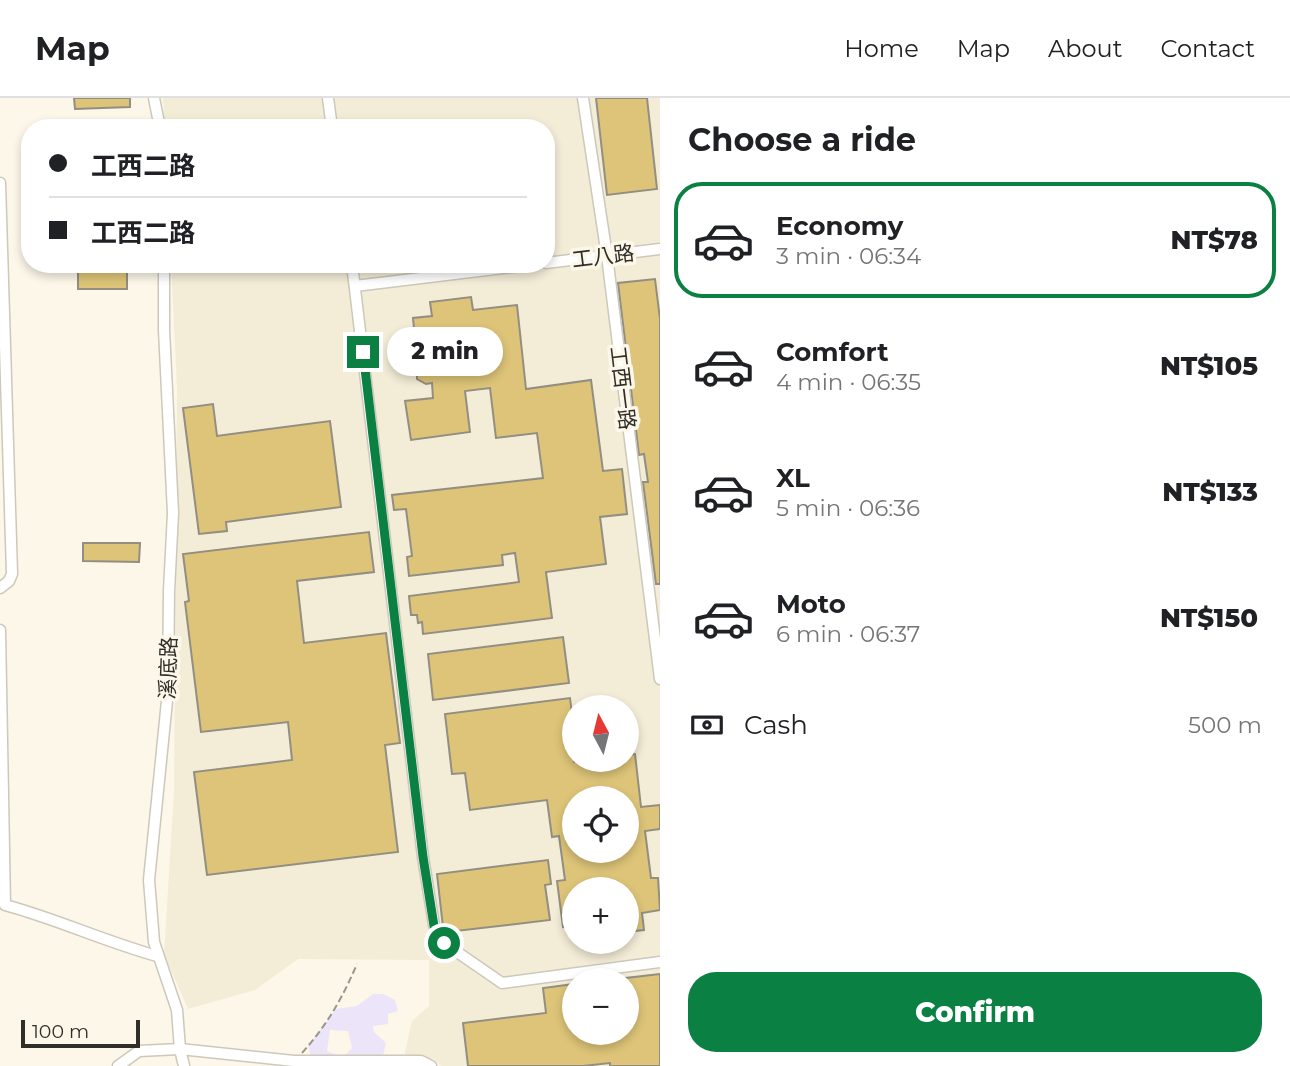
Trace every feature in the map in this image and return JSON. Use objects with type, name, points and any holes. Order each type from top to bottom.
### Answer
[{"type":"street","points":[[155,98],[158,119]]},
{"type":"street","points":[[328,98],[331,119]]},
{"type":"street","name":"工西一路","points":[[583,98],[590,159],[607,256],[660,679]]},
{"type":"street","points":[[0,183],[12,574],[9,582],[0,588]]},
{"type":"street","name":"工八路","points":[[555,262],[660,249]]},
{"type":"street","name":"溪底路","points":[[164,273],[173,513],[168,691],[149,880],[154,942],[177,1010],[184,1066]]},
{"type":"street","points":[[353,273],[423,857],[434,926],[444,943],[502,983],[660,962]]},
{"type":"street","points":[[355,285],[459,273]]},
{"type":"street","points":[[0,630],[3,904],[34,913],[118,946],[158,957]]},
{"type":"street","points":[[118,1066],[139,1051],[180,1049],[294,1061],[421,1061],[430,1066]]},
{"type":"path","points":[[294,1061],[324,1028],[344,995],[357,964]]},
{"type":"shaded area","points":[[163,98],[660,98],[660,1066],[441,1066],[434,1059],[404,1057],[412,1021],[429,1006],[429,960],[298,959],[255,990],[188,1009],[164,954],[174,792],[177,387],[171,273],[555,273],[555,119],[164,119]]},
{"type":"shaded area","points":[[373,994],[383,994],[395,1000],[398,1011],[388,1014],[388,1024],[373,1026],[374,1032],[386,1043],[382,1060],[347,1061],[346,1054],[352,1048],[348,1031],[330,1030],[327,1051],[337,1055],[339,1061],[312,1060],[308,1046],[336,1009],[357,1006]]},
{"type":"building","points":[[74,98],[130,98],[130,107],[75,109]]},
{"type":"building","points":[[596,98],[647,98],[657,189],[607,195]]},
{"type":"building","points":[[78,273],[127,273],[127,289],[78,289]]},
{"type":"building","points":[[655,279],[660,319],[660,584],[656,584],[643,482],[648,482],[644,454],[639,455],[618,283]]},
{"type":"building","points":[[471,297],[473,310],[517,305],[526,389],[591,380],[603,471],[622,469],[627,514],[600,517],[606,564],[546,572],[552,618],[423,634],[422,622],[418,623],[417,615],[411,615],[409,596],[519,582],[515,553],[502,555],[503,565],[409,576],[407,557],[412,556],[406,509],[394,510],[392,495],[543,478],[537,433],[496,438],[490,388],[465,391],[470,432],[411,440],[405,401],[433,398],[432,383],[426,384],[417,379],[417,375],[412,375],[410,358],[413,358],[412,349],[416,349],[413,318],[432,316],[430,302]]},
{"type":"building","points":[[213,404],[217,436],[330,421],[341,507],[226,522],[227,531],[199,534],[183,408]]},
{"type":"building","points":[[369,532],[374,572],[297,581],[304,643],[386,633],[400,743],[385,745],[398,852],[207,875],[194,772],[292,760],[288,722],[201,732],[185,602],[189,601],[183,554]]},
{"type":"building","points":[[83,543],[140,543],[139,562],[83,561]]},
{"type":"building","points":[[563,637],[569,683],[433,700],[428,654]]},
{"type":"building","points":[[562,699],[562,772],[637,772],[639,786],[562,786],[562,858],[559,836],[552,837],[547,800],[470,810],[465,773],[452,774],[445,714]]},
{"type":"building","points":[[639,789],[641,807],[660,805],[660,829],[645,831],[651,878],[658,878],[660,910],[642,913],[644,930],[639,931],[639,877],[565,877],[563,863],[639,863]]},
{"type":"building","points":[[548,860],[551,884],[545,885],[550,920],[447,932],[443,927],[437,874]]},
{"type":"building","points":[[562,880],[562,919],[557,881]]},
{"type":"building","points":[[660,974],[660,1066],[610,1066],[610,1063],[583,1066],[468,1066],[463,1023],[546,1013],[543,988],[562,986],[562,1045],[639,1045],[639,976]]},
{"type":"route","points":[[363,352],[423,857],[434,926],[444,943]]}]
